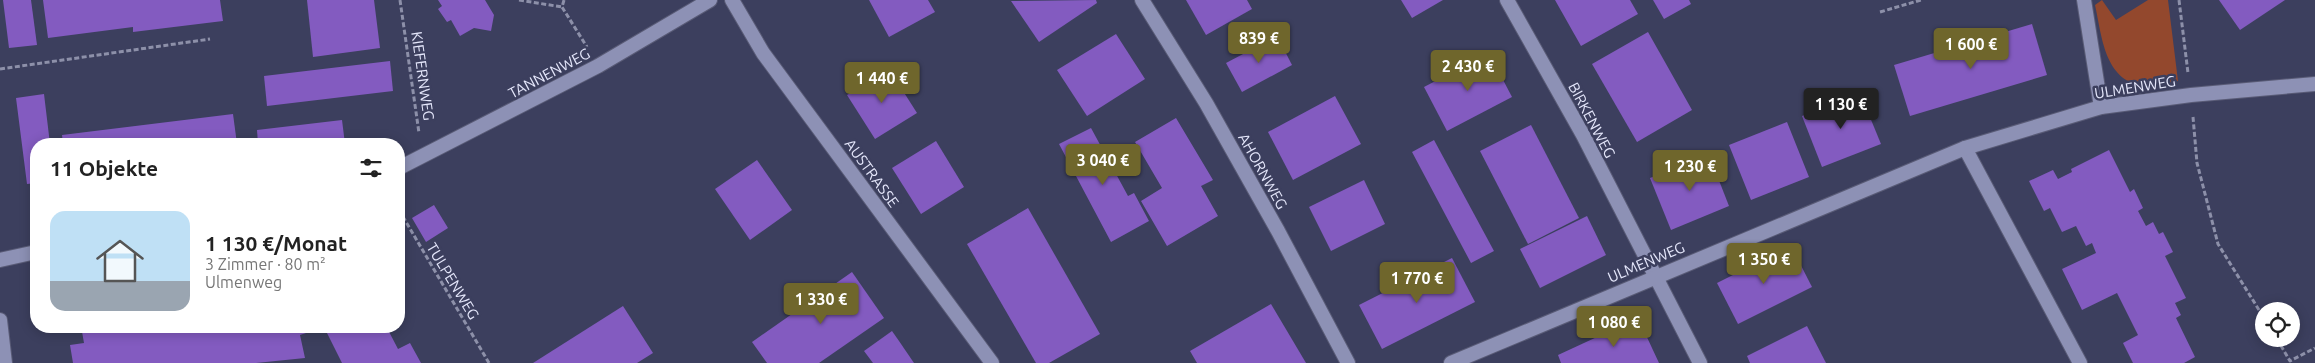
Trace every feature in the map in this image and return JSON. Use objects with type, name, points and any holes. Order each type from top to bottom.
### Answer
[{"type":"street","name":"TANNENWEG","points":[[405,165],[598,66],[710,0]]},
{"type":"street","name":"AUSTRASSE","points":[[732,0],[763,53],[992,363]]},
{"type":"street","name":"AHORNWEG","points":[[1142,0],[1206,103],[1278,231],[1348,363]]},
{"type":"street","name":"BIRKENWEG","points":[[1507,0],[1583,135],[1700,363]]},
{"type":"street","points":[[2084,0],[2101,107]]},
{"type":"street","name":"ULMENWEG","points":[[1451,363],[1655,276],[1965,148],[2101,107],[2191,95],[2315,84]]},
{"type":"street","points":[[1965,148],[2080,363]]},
{"type":"street","points":[[0,260],[30,253]]},
{"type":"street","points":[[0,320],[5,363]]},
{"type":"path","name":"KIEFERNWEG","points":[[400,0],[422,156]]},
{"type":"path","points":[[519,0],[562,7]]},
{"type":"path","points":[[564,0],[562,7],[585,44]]},
{"type":"path","points":[[1880,12],[1921,0]]},
{"type":"path","points":[[2179,0],[2191,95],[2196,164],[2218,244],[2255,304]]},
{"type":"path","points":[[0,69],[210,40]]},
{"type":"path","name":"TULPENWEG","points":[[405,220],[489,363]]},
{"type":"path","points":[[2281,347],[2289,362],[2315,348]]},
{"type":"shaded area","points":[[2102,0],[2116,20],[2148,0],[2168,0],[2178,81],[2143,86],[2130,82],[2120,75],[2107,55],[2103,43],[2095,5]]},
{"type":"building","points":[[3,0],[31,0],[37,45],[9,48]]},
{"type":"building","points":[[43,0],[220,0],[223,21],[133,32],[133,27],[48,38]]},
{"type":"building","points":[[307,0],[374,0],[380,48],[313,57]]},
{"type":"building","points":[[438,0],[485,0],[494,15],[491,31],[474,28],[460,36],[451,20],[447,22],[438,9],[442,6]]},
{"type":"building","points":[[869,0],[928,0],[935,12],[889,37]]},
{"type":"building","points":[[1096,0],[1097,3],[1039,42],[1011,1]]},
{"type":"building","points":[[1186,0],[1247,0],[1252,9],[1206,35]]},
{"type":"building","points":[[1401,0],[1443,0],[1412,18]]},
{"type":"building","points":[[1555,0],[1630,0],[1638,14],[1581,46]]},
{"type":"building","points":[[1653,0],[1689,0],[1691,4],[1664,19]]},
{"type":"building","points":[[2219,0],[2285,0],[2240,30]]},
{"type":"building","points":[[2032,24],[2047,75],[1910,116],[1894,65]]},
{"type":"building","points":[[1648,32],[1692,110],[1637,142],[1592,64]]},
{"type":"building","points":[[1116,34],[1145,79],[1087,116],[1057,70]]},
{"type":"building","points":[[1277,36],[1292,65],[1242,92],[1226,63]]},
{"type":"building","points":[[1489,53],[1512,97],[1447,131],[1424,87]]},
{"type":"building","points":[[390,61],[393,91],[267,106],[264,76]]},
{"type":"building","points":[[889,69],[917,113],[875,139],[847,95]]},
{"type":"building","points":[[1860,93],[1881,144],[1822,167],[1802,116]]},
{"type":"building","points":[[44,94],[49,138],[30,138],[30,184],[27,184],[16,98]]},
{"type":"building","points":[[1335,96],[1361,144],[1293,180],[1268,132]]},
{"type":"building","points":[[233,114],[236,138],[62,138],[62,135]]},
{"type":"building","points":[[1176,118],[1213,180],[1201,186],[1218,216],[1167,246],[1141,201],[1162,188],[1135,142]]},
{"type":"building","points":[[342,120],[344,138],[258,138],[257,130]]},
{"type":"building","points":[[1787,122],[1809,177],[1751,200],[1729,145]]},
{"type":"building","points":[[1531,125],[1579,218],[1528,244],[1480,151]]},
{"type":"building","points":[[1091,128],[1128,196],[1134,193],[1149,221],[1111,242],[1059,144]]},
{"type":"building","points":[[1434,140],[1494,251],[1471,263],[1412,152]]},
{"type":"building","points":[[936,141],[964,187],[921,214],[892,168]]},
{"type":"building","points":[[2109,150],[2130,192],[2134,189],[2143,208],[2138,211],[2146,226],[2153,222],[2159,234],[2163,232],[2173,252],[2165,256],[2186,298],[2175,303],[2181,315],[2176,318],[2195,357],[2184,363],[2133,363],[2123,343],[2138,335],[2117,293],[2082,310],[2062,269],[2096,253],[2092,243],[2086,246],[2076,226],[2062,232],[2050,208],[2044,211],[2029,181],[2053,170],[2058,179],[2072,172],[2071,169]]},
{"type":"building","points":[[1709,155],[1729,206],[1671,230],[1650,178]]},
{"type":"building","points":[[757,160],[792,210],[750,240],[715,189]]},
{"type":"building","points":[[1364,180],[1385,224],[1331,251],[1309,207]]},
{"type":"building","points":[[434,205],[448,228],[426,242],[412,218]]},
{"type":"building","points":[[1028,208],[1100,334],[1049,363],[1036,363],[967,244]]},
{"type":"building","points":[[1587,216],[1606,255],[1540,288],[1520,249]]},
{"type":"building","points":[[1791,246],[1812,287],[1738,324],[1717,283]]},
{"type":"building","points":[[1452,258],[1475,302],[1382,349],[1359,305]]},
{"type":"building","points":[[852,272],[884,318],[819,363],[767,363],[752,342]]},
{"type":"building","points":[[1271,304],[1306,363],[1197,363],[1190,351]]},
{"type":"building","points":[[623,306],[653,353],[637,363],[533,363]]},
{"type":"building","points":[[1638,318],[1659,363],[1561,363],[1558,355]]},
{"type":"building","points":[[1807,326],[1826,363],[1750,363],[1747,356]]},
{"type":"building","points":[[892,331],[914,363],[873,363],[864,351]]},
{"type":"building","points":[[82,333],[306,333],[300,335],[305,358],[256,363],[73,363],[70,345],[84,343]]},
{"type":"building","points":[[327,333],[390,333],[398,349],[410,343],[421,363],[342,363]]}]
